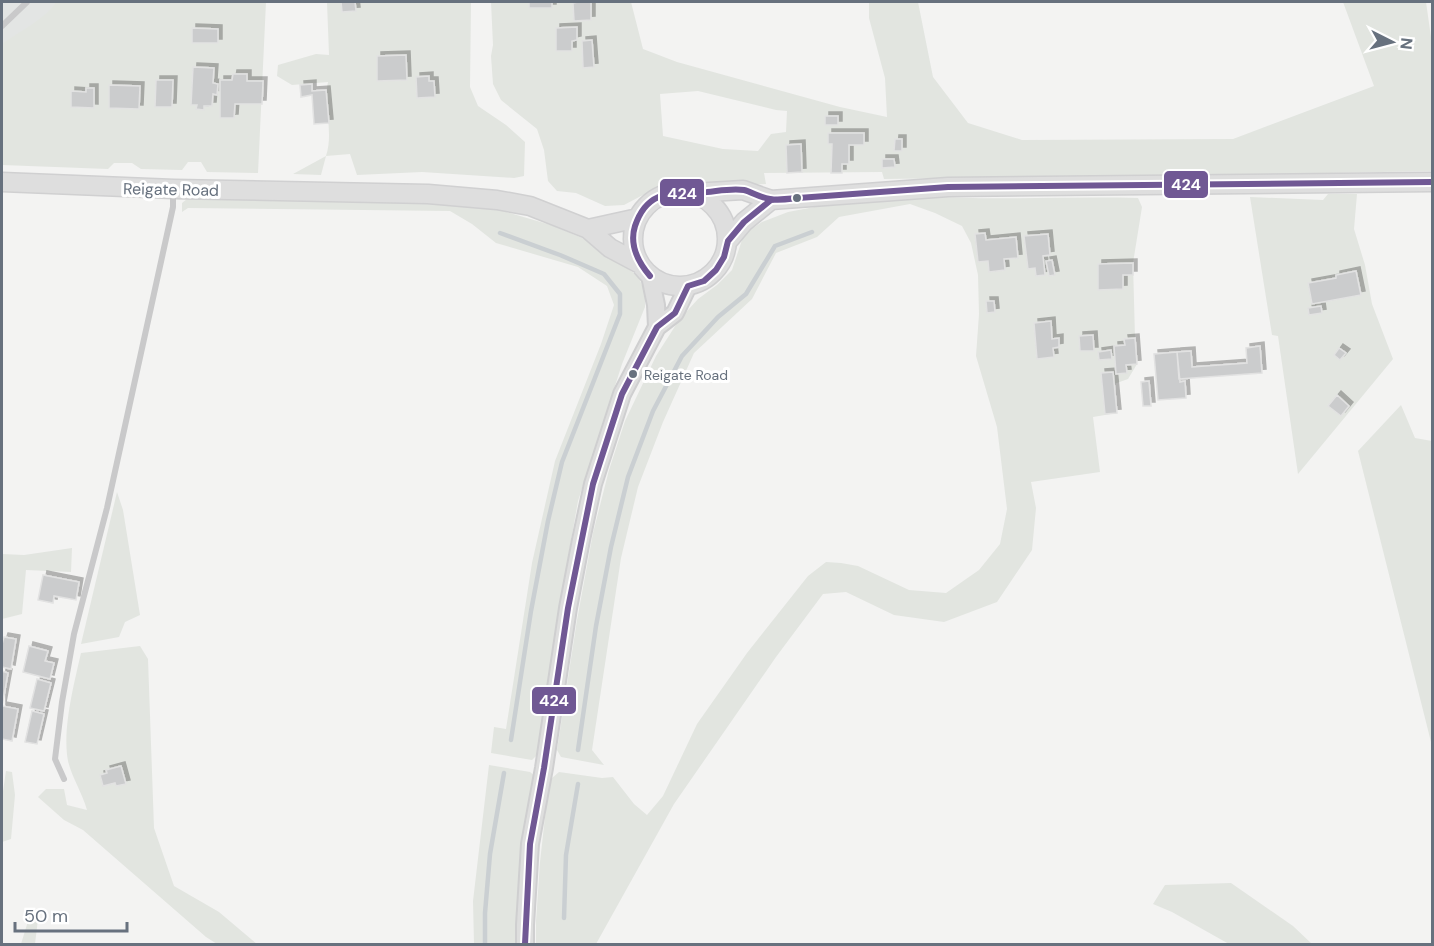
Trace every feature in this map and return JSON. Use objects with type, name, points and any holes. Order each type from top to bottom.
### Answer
[{"type":"main road","name":"Reigate Road","points":[[2,182],[174,189],[428,194],[478,198],[530,206],[588,229],[610,248],[645,270]]},
{"type":"main road","points":[[692,193],[707,200],[718,211],[726,225],[728,241],[724,257],[716,270],[704,281],[688,286],[662,283],[645,270],[634,249],[633,233],[638,218],[647,205],[660,196],[676,192],[743,190],[771,200],[948,187],[1432,182]]},
{"type":"main road","points":[[728,241],[744,222],[771,200]]},
{"type":"main road","points":[[588,229],[638,218]]},
{"type":"street","points":[[645,270],[656,305],[657,327]]},
{"type":"street","points":[[525,945],[530,844],[568,608],[593,484],[622,394],[657,327],[675,313],[688,286]]},
{"type":"lane","points":[[2,26],[27,2]]},
{"type":"lane","points":[[64,780],[55,759],[74,634],[107,508],[173,207],[174,189]]},
{"type":"shaded area","points":[[2,2],[74,2],[2,139]]},
{"type":"shaded area","points":[[56,2],[266,2],[258,173],[207,172],[201,162],[188,162],[182,170],[141,169],[132,163],[114,163],[108,169],[2,165],[2,44],[39,19]]},
{"type":"shaded area","points":[[327,2],[471,2],[470,87],[478,106],[506,125],[525,142],[524,176],[514,178],[422,172],[357,175],[350,154],[326,156],[329,138],[328,82],[292,85],[277,76],[278,65],[316,54],[329,55]]},
{"type":"shaded area","points":[[491,2],[631,2],[643,49],[677,62],[840,107],[887,117],[885,78],[869,18],[869,2],[918,2],[933,77],[968,123],[1022,140],[1233,139],[1374,86],[1343,2],[1426,2],[1432,44],[1432,171],[884,179],[882,172],[764,173],[766,184],[666,186],[624,205],[605,206],[576,193],[557,191],[548,181],[544,150],[537,129],[501,100],[493,84],[491,56],[493,45]],"holes":[[[698,91],[787,111],[786,132],[771,134],[758,151],[723,149],[663,136],[660,94]]]},
{"type":"shaded area","points":[[326,156],[321,175],[293,174]]},
{"type":"shaded area","points":[[1328,194],[1357,194],[1354,229],[1365,265],[1372,304],[1393,359],[1298,474],[1278,336],[1272,335],[1250,197],[1323,200]]},
{"type":"shaded area","points":[[925,196],[1138,198],[1142,207],[1133,263],[1137,364],[1128,379],[1114,384],[1117,413],[1093,417],[1100,472],[1031,482],[1036,508],[1032,550],[997,602],[944,622],[894,615],[846,592],[823,594],[776,657],[674,804],[596,944],[536,944],[540,862],[547,799],[552,778],[559,772],[602,778],[613,777],[634,804],[647,815],[663,796],[697,724],[747,653],[808,576],[826,562],[858,566],[909,590],[946,593],[979,570],[1000,544],[1007,509],[997,427],[976,356],[979,314],[978,275],[971,243],[962,226],[910,204],[839,217],[817,237],[776,253],[752,299],[694,353],[663,422],[638,487],[621,558],[592,750],[604,765],[561,757],[557,750],[593,533],[609,470],[625,421],[656,356],[679,320],[698,299],[732,270],[744,234],[762,222],[788,212],[846,201]]},
{"type":"shaded area","points":[[187,199],[341,199],[465,203],[551,225],[587,240],[638,276],[645,292],[645,307],[622,364],[578,501],[537,755],[532,760],[491,753],[494,727],[506,729],[532,563],[555,461],[614,305],[607,286],[578,267],[496,243],[472,224],[450,211],[188,208],[182,212],[182,203]]},
{"type":"shaded area","points":[[1401,405],[1415,438],[1432,441],[1432,746],[1358,451]]},
{"type":"shaded area","points":[[117,492],[123,510],[140,615],[125,622],[119,637],[81,644]]},
{"type":"shaded area","points":[[72,548],[71,572],[26,570],[22,614],[2,619],[2,554],[24,555]]},
{"type":"shaded area","points":[[140,646],[148,659],[154,828],[174,886],[219,912],[257,944],[217,944],[206,937],[83,830],[64,820],[38,797],[46,789],[64,789],[67,805],[87,810],[68,761],[67,749],[70,707],[81,653]]},
{"type":"shaded area","points":[[489,765],[530,772],[535,776],[518,911],[517,944],[474,944],[473,901]]},
{"type":"shaded area","points":[[6,771],[12,772],[15,795],[11,839],[2,842],[2,798]]},
{"type":"shaded area","points":[[1231,883],[1293,926],[1312,944],[1229,944],[1153,904],[1165,885]]},
{"type":"shaded area","points":[[39,911],[35,944],[21,944],[29,918]]},
{"type":"building","points":[[341,2],[355,2],[356,11],[342,12]]},
{"type":"building","points":[[529,2],[552,2],[552,8],[529,8]]},
{"type":"building","points":[[591,2],[591,20],[574,21],[573,3]]},
{"type":"building","points":[[577,27],[577,40],[572,41],[572,51],[556,51],[556,28]]},
{"type":"building","points":[[192,28],[218,29],[218,43],[192,43]]},
{"type":"building","points":[[592,40],[594,67],[583,68],[582,41]]},
{"type":"building","points":[[406,55],[407,80],[377,81],[377,56]]},
{"type":"building","points":[[193,67],[214,68],[213,83],[218,84],[217,95],[213,94],[212,106],[204,106],[204,110],[196,109],[197,105],[191,105]]},
{"type":"building","points":[[233,74],[247,74],[247,81],[263,81],[262,104],[235,104],[234,118],[220,118],[220,80],[232,80]]},
{"type":"building","points":[[429,76],[429,81],[434,81],[435,97],[417,98],[416,77]]},
{"type":"building","points":[[156,80],[173,80],[172,107],[155,107]]},
{"type":"building","points":[[312,84],[312,91],[326,90],[329,123],[314,124],[312,95],[301,97],[300,85]]},
{"type":"building","points":[[109,85],[140,86],[139,109],[109,108]]},
{"type":"building","points":[[86,88],[94,88],[94,108],[71,107],[71,91],[86,92]]},
{"type":"building","points":[[825,116],[838,116],[838,125],[825,125]]},
{"type":"building","points":[[828,133],[864,133],[864,145],[849,145],[849,164],[842,164],[842,173],[831,173],[832,144],[828,144]]},
{"type":"building","points":[[895,139],[902,139],[902,151],[894,151]]},
{"type":"building","points":[[801,144],[802,172],[787,173],[786,145]]},
{"type":"building","points":[[882,159],[894,159],[895,167],[882,168]]},
{"type":"building","points":[[985,233],[986,240],[1016,237],[1018,258],[1004,259],[1005,270],[989,272],[988,261],[978,262],[975,234]]},
{"type":"building","points":[[1048,234],[1050,255],[1043,256],[1045,275],[1036,276],[1035,268],[1028,269],[1024,236]]},
{"type":"building","points":[[1052,260],[1055,275],[1049,276],[1046,261]]},
{"type":"building","points":[[1133,263],[1133,275],[1123,275],[1123,289],[1098,290],[1098,264]]},
{"type":"building","points":[[1356,271],[1361,295],[1312,304],[1308,283],[1336,278],[1336,275]]},
{"type":"building","points":[[986,301],[994,301],[995,312],[987,313]]},
{"type":"building","points":[[1321,306],[1322,313],[1309,315],[1308,308]]},
{"type":"building","points":[[1051,321],[1052,339],[1059,338],[1059,347],[1053,348],[1054,357],[1037,359],[1034,323]]},
{"type":"building","points":[[1093,335],[1094,351],[1080,351],[1079,336]]},
{"type":"building","points":[[1135,338],[1137,364],[1126,365],[1127,373],[1116,374],[1114,346],[1125,345],[1124,339]]},
{"type":"building","points":[[1260,346],[1262,373],[1179,379],[1177,352],[1191,351],[1192,367],[1247,363],[1246,348]]},
{"type":"building","points":[[1339,348],[1346,353],[1340,360],[1334,355]]},
{"type":"building","points":[[1111,350],[1112,359],[1099,360],[1098,352]]},
{"type":"building","points":[[1177,352],[1180,382],[1185,381],[1186,398],[1158,400],[1154,354]]},
{"type":"building","points":[[1113,372],[1117,413],[1105,414],[1101,373]]},
{"type":"building","points":[[1149,381],[1151,406],[1143,406],[1141,382]]},
{"type":"building","points":[[1337,395],[1349,406],[1341,416],[1328,406]]},
{"type":"building","points":[[43,575],[79,582],[76,600],[54,596],[53,603],[38,600]]},
{"type":"building","points":[[4,637],[16,639],[11,669],[2,667]]},
{"type":"building","points":[[29,646],[48,651],[45,661],[54,663],[50,679],[23,672]]},
{"type":"building","points":[[2,671],[8,673],[2,706]]},
{"type":"building","points":[[37,679],[51,683],[44,711],[30,708]]},
{"type":"building","points":[[2,706],[18,709],[12,741],[2,739]]},
{"type":"building","points":[[32,711],[44,714],[37,744],[25,742]]},
{"type":"building","points":[[121,766],[126,784],[116,786],[115,783],[103,786],[100,775],[107,773],[106,770]]},
{"type":"waterway","points":[[578,750],[596,626],[611,547],[628,477],[653,411],[682,356],[718,317],[746,294],[775,246],[812,232]]},
{"type":"waterway","points":[[500,233],[604,274],[620,294],[620,314],[562,462],[531,611],[511,740]]},
{"type":"waterway","points":[[485,944],[490,854],[504,773]]},
{"type":"waterway","points":[[564,918],[566,855],[578,784]]},
{"type":"transit line","name":"424","points":[[525,944],[530,844],[568,608],[593,484],[622,394],[657,327],[675,313],[688,286],[704,281],[716,270],[724,257],[728,241],[744,222],[771,200],[948,187],[1432,182]]},
{"type":"transit line","name":"424","points":[[650,276],[636,253],[633,233],[641,213],[655,199],[674,193],[735,189],[773,200],[797,198]]},
{"type":"place","name":"Reigate Road","points":[[633,374]]}]
